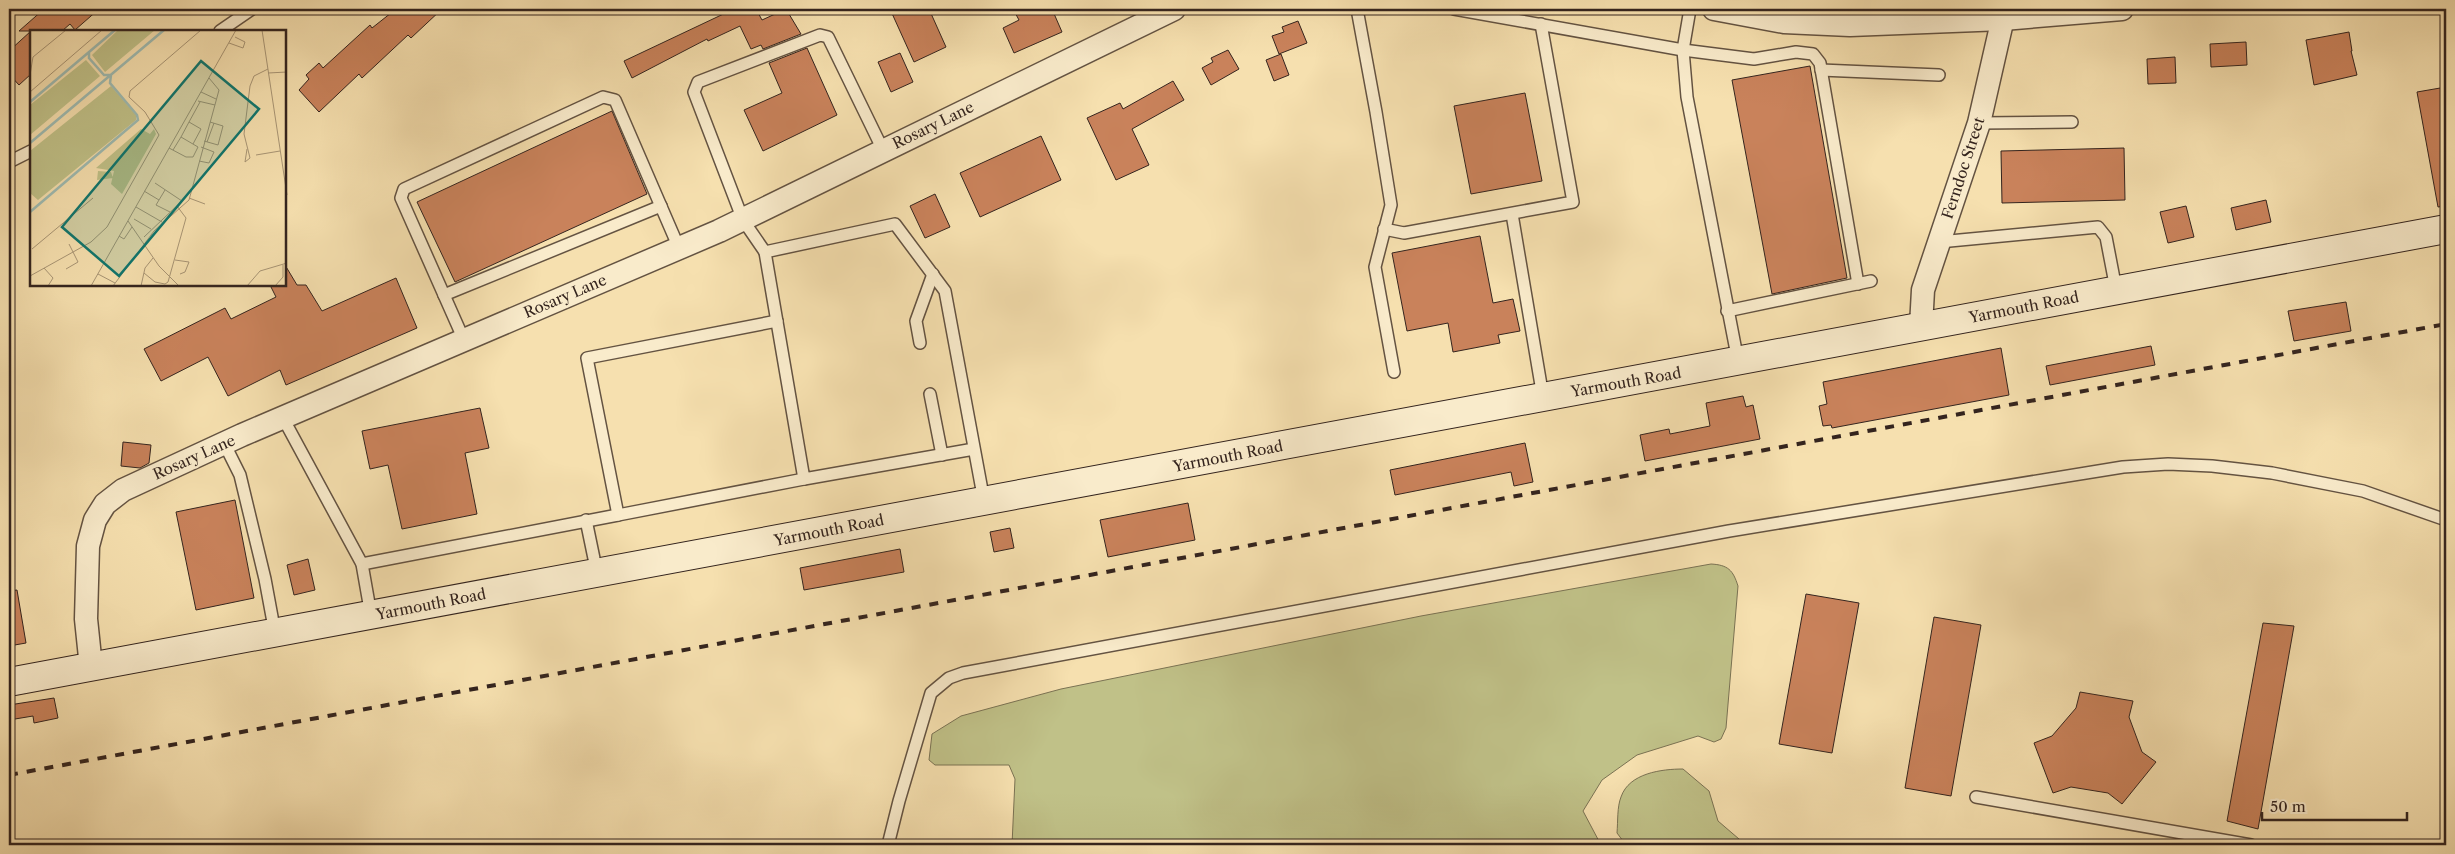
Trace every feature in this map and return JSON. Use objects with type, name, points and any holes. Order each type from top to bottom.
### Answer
[{"type":"main road","name":"Yarmouth Road","points":[[9,682],[2446,229]]},
{"type":"street","name":"Rosary Lane","points":[[91,667],[86,619],[88,546],[95,520],[105,504],[123,490],[283,418],[743,220],[1174,9]]},
{"type":"street","points":[[1714,9],[1784,22],[1817,24],[1890,24],[2004,14],[2122,9]]},
{"type":"street","name":"Ferndoc Street","points":[[1922,326],[1923,290],[1979,123],[2004,14]]},
{"type":"lane","points":[[221,30],[252,9]]},
{"type":"lane","points":[[1356,9],[1376,112],[1390,205],[1375,267],[1394,372]]},
{"type":"lane","points":[[1454,9],[1683,50],[1754,58],[1806,51],[1818,58],[1822,70],[1858,284]]},
{"type":"lane","points":[[1690,9],[1683,50],[1687,97],[1738,361]]},
{"type":"lane","points":[[1384,229],[1404,233],[1574,202],[1541,24]]},
{"type":"lane","points":[[804,479],[765,252],[743,220],[694,92],[698,82],[820,36],[828,37],[883,150]]},
{"type":"lane","points":[[1822,70],[1940,75]]},
{"type":"lane","points":[[464,340],[401,198],[404,189],[604,97],[615,100],[679,248]]},
{"type":"lane","points":[[1979,123],[2072,122]]},
{"type":"lane","points":[[9,162],[30,151]]},
{"type":"lane","points":[[444,295],[661,206]]},
{"type":"lane","points":[[1512,214],[1543,397]]},
{"type":"lane","points":[[765,252],[895,224],[946,291],[984,501]]},
{"type":"lane","points":[[1939,242],[2098,227],[2106,237],[2116,290]]},
{"type":"lane","points":[[920,343],[916,321],[933,274]]},
{"type":"lane","points":[[1728,311],[1871,282]]},
{"type":"lane","points":[[618,515],[587,358],[777,321]]},
{"type":"lane","points":[[930,394],[942,455]]},
{"type":"lane","points":[[283,418],[362,564],[371,615]]},
{"type":"lane","points":[[224,444],[240,475],[265,579],[275,633]]},
{"type":"lane","points":[[362,564],[804,479],[974,449]]},
{"type":"lane","points":[[888,845],[931,693],[949,678],[963,673],[1729,531],[2123,467],[2194,465],[2272,473],[2363,491],[2446,520]]},
{"type":"lane","points":[[586,520],[597,573]]},
{"type":"lane","points":[[1976,797],[2251,845]]},
{"type":"green space","points":[[1711,564],[1729,569],[1738,586],[1726,728],[1721,739],[1714,742],[1698,736],[1637,755],[1602,780],[1583,811],[1601,845],[1012,845],[1015,779],[1009,765],[935,765],[929,760],[932,734],[961,716],[1061,689],[1421,616]]},
{"type":"green space","points":[[1683,769],[1709,791],[1718,821],[1746,845],[1626,845],[1617,833],[1619,805],[1625,789],[1631,782],[1647,774]]},
{"type":"building","points":[[44,9],[99,9],[75,30],[70,24],[63,30],[19,31]]},
{"type":"building","points":[[396,9],[442,9],[411,38],[408,35],[362,78],[359,74],[319,112],[299,90],[309,79],[306,75],[319,63],[323,68],[370,25],[372,28]]},
{"type":"building","points":[[734,9],[756,9],[762,20],[786,9],[801,34],[763,49],[761,45],[751,49],[740,26],[708,41],[707,39],[632,78],[624,61]]},
{"type":"building","points":[[890,9],[929,9],[946,47],[914,62]]},
{"type":"building","points":[[1013,9],[1052,9],[1062,32],[1014,53],[1003,28],[1019,20]]},
{"type":"building","points":[[1298,21],[1307,43],[1279,54],[1272,36],[1284,32],[1282,27]]},
{"type":"building","points":[[30,32],[30,75],[19,85],[9,74],[9,51]]},
{"type":"building","points":[[2349,32],[2351,51],[2357,75],[2314,85],[2306,40]]},
{"type":"building","points":[[2246,42],[2247,65],[2211,67],[2210,44]]},
{"type":"building","points":[[807,48],[837,115],[763,151],[744,110],[782,93],[769,63]]},
{"type":"building","points":[[1228,50],[1239,69],[1211,85],[1202,68],[1213,62],[1211,58]]},
{"type":"building","points":[[900,53],[913,82],[891,92],[878,62]]},
{"type":"building","points":[[1281,54],[1289,75],[1274,81],[1266,60]]},
{"type":"building","points":[[2175,57],[2176,83],[2148,84],[2147,59]]},
{"type":"building","points":[[1810,66],[1847,278],[1772,294],[1732,80]]},
{"type":"building","points":[[1173,81],[1184,100],[1132,129],[1149,165],[1116,180],[1087,118],[1120,103],[1123,109]]},
{"type":"building","points":[[2446,87],[2446,206],[2438,207],[2417,92]]},
{"type":"building","points":[[1525,93],[1542,181],[1471,194],[1454,106]]},
{"type":"building","points":[[612,111],[647,194],[455,282],[417,202]]},
{"type":"building","points":[[1041,136],[1061,180],[980,217],[960,173]]},
{"type":"building","points":[[2124,148],[2125,200],[2002,203],[2001,151]]},
{"type":"building","points":[[935,194],[950,227],[925,238],[910,206]]},
{"type":"building","points":[[2266,200],[2271,222],[2236,230],[2231,208]]},
{"type":"building","points":[[2186,206],[2194,237],[2168,243],[2160,212]]},
{"type":"building","points":[[1480,236],[1493,303],[1513,299],[1520,331],[1498,335],[1500,343],[1453,352],[1448,323],[1407,331],[1392,253]]},
{"type":"building","points":[[286,267],[297,285],[306,285],[322,311],[396,278],[417,328],[286,385],[280,370],[228,396],[208,357],[161,381],[144,349],[225,308],[231,319],[276,297],[270,286],[286,286]]},
{"type":"building","points":[[2346,302],[2351,331],[2294,341],[2288,311]]},
{"type":"building","points":[[2151,346],[2155,365],[2050,385],[2046,366]]},
{"type":"building","points":[[2001,348],[2009,395],[1832,428],[1831,425],[1823,426],[1819,406],[1827,404],[1823,382]]},
{"type":"building","points":[[1743,396],[1746,407],[1753,405],[1760,439],[1645,461],[1640,435],[1669,429],[1670,434],[1710,426],[1706,403]]},
{"type":"building","points":[[480,408],[489,448],[465,453],[477,514],[402,529],[388,465],[370,469],[362,431]]},
{"type":"building","points":[[123,442],[151,445],[149,463],[140,468],[121,466]]},
{"type":"building","points":[[1525,443],[1533,482],[1514,486],[1511,472],[1395,495],[1390,470]]},
{"type":"building","points":[[235,500],[254,598],[196,610],[176,512]]},
{"type":"building","points":[[1188,503],[1195,540],[1108,557],[1100,520]]},
{"type":"building","points":[[1010,528],[1014,548],[994,552],[990,532]]},
{"type":"building","points":[[900,549],[904,572],[804,590],[800,568]]},
{"type":"building","points":[[308,559],[315,590],[294,595],[287,565]]},
{"type":"building","points":[[17,590],[26,643],[9,646],[9,591]]},
{"type":"building","points":[[1806,594],[1859,603],[1832,753],[1779,744]]},
{"type":"building","points":[[1934,617],[1981,625],[1951,796],[1905,788]]},
{"type":"building","points":[[2263,623],[2294,626],[2258,829],[2227,821]]},
{"type":"building","points":[[2080,692],[2133,701],[2129,717],[2142,752],[2156,762],[2122,804],[2108,793],[2071,787],[2053,793],[2034,743],[2052,736],[2076,708]]},
{"type":"building","points":[[54,698],[58,718],[34,723],[33,716],[9,720],[9,705]]},
{"type":"railway","points":[[9,775],[2446,324]]}]
